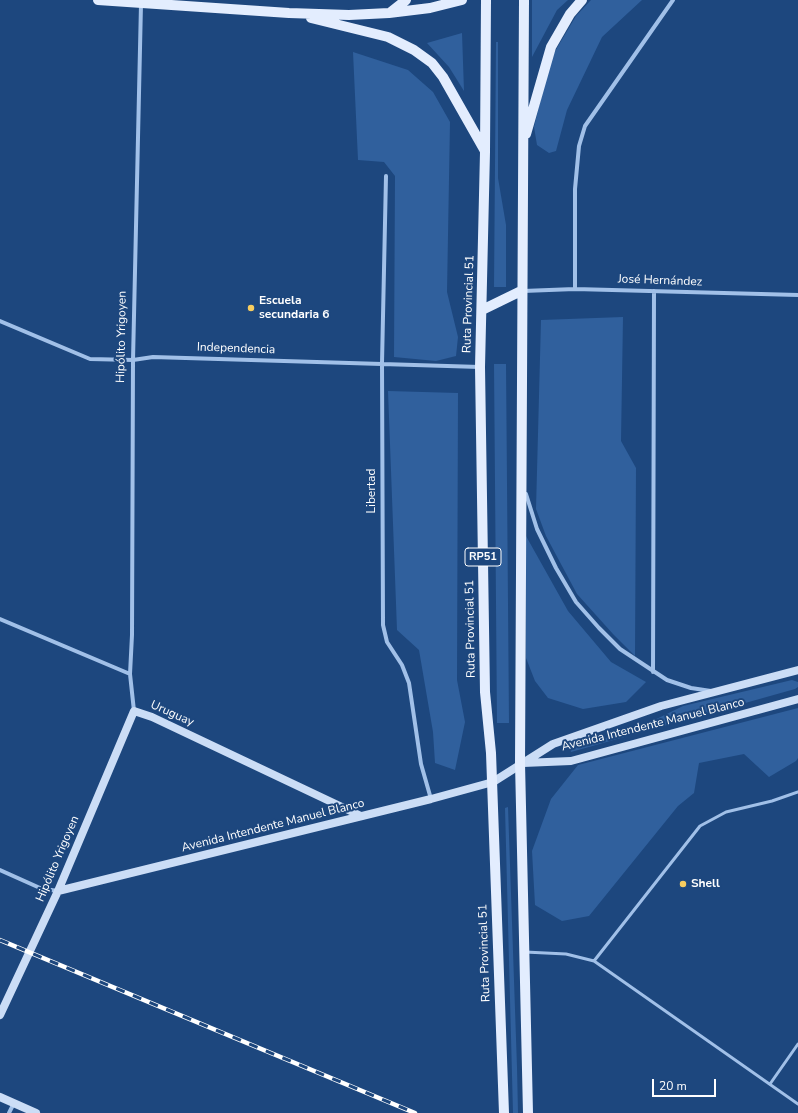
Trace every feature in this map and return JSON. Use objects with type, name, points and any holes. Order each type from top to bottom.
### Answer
[{"type":"main road","points":[[98,0],[141,1],[289,13],[349,15],[389,13],[430,8],[462,0]]},
{"type":"main road","points":[[389,13],[406,0]]},
{"type":"main road","name":"Ruta Provincial 51","points":[[486,0],[485,152],[480,367],[485,692],[493,782],[504,1113]]},
{"type":"main road","points":[[524,0],[520,471],[520,763],[528,1113]]},
{"type":"main road","points":[[523,147],[551,47],[570,14],[582,0]]},
{"type":"main road","points":[[289,13],[388,37],[414,50],[432,63],[443,76],[485,152]]},
{"type":"main road","points":[[482,310],[521,291]]},
{"type":"street","points":[[575,289],[575,190],[579,146],[585,126],[673,0]]},
{"type":"street","name":"Hipólito Yrigoyen","points":[[130,674],[132,635],[133,360],[141,1]]},
{"type":"street","name":"Libertad","points":[[386,176],[382,363],[383,626],[387,642],[402,665],[409,683],[421,764],[431,799]]},
{"type":"street","name":"José Hernández","points":[[521,291],[575,289],[798,295]]},
{"type":"street","points":[[653,672],[654,291]]},
{"type":"street","name":"Independencia","points":[[0,321],[90,359],[133,360],[154,357],[480,367]]},
{"type":"street","points":[[520,471],[527,502],[537,529],[556,568],[576,602],[620,649],[653,672],[667,680],[691,688],[713,691]]},
{"type":"street","points":[[0,619],[130,674]]},
{"type":"street","name":"Avenida Intendente Manuel Blanco","points":[[58,891],[431,799],[493,782],[520,763],[553,744],[661,706],[713,691],[798,670]]},
{"type":"street","name":"Uruguay","points":[[130,674],[134,711],[152,717],[361,816]]},
{"type":"street","name":"Avenida Intendente Manuel Blanco","points":[[520,763],[571,761],[798,699]]},
{"type":"street","name":"Hipólito Yrigoyen","points":[[0,1015],[58,891],[134,711]]},
{"type":"street","points":[[0,870],[40,888],[58,891]]},
{"type":"street","points":[[0,1097],[36,1113]]},
{"type":"street","points":[[9,1113],[14,1103]]},
{"type":"lane","points":[[594,961],[700,826],[726,812],[772,801],[798,792]]},
{"type":"lane","points":[[524,952],[566,954],[594,961],[798,1104]]},
{"type":"lane","points":[[770,1084],[798,1044]]},
{"type":"shaded area","points":[[532,0],[568,0],[557,10],[532,57]]},
{"type":"shaded area","points":[[591,0],[642,0],[602,37],[567,110],[556,151],[549,153],[537,145],[534,127],[551,58],[576,16]]},
{"type":"shaded area","points":[[462,33],[464,91],[449,67],[427,43]]},
{"type":"shaded area","points":[[496,42],[498,42],[498,178],[506,225],[506,287],[494,287]]},
{"type":"shaded area","points":[[353,52],[408,70],[433,92],[450,122],[447,292],[458,337],[456,356],[436,361],[394,357],[395,176],[384,162],[358,160]]},
{"type":"shaded area","points":[[623,317],[621,441],[636,468],[635,656],[577,594],[546,536],[536,509],[541,320]]},
{"type":"shaded area","points":[[494,364],[506,364],[509,723],[497,723]]},
{"type":"shaded area","points":[[388,391],[458,393],[457,680],[465,722],[455,770],[435,763],[433,732],[419,650],[397,630]]},
{"type":"shaded area","points":[[526,536],[568,611],[611,662],[646,682],[626,702],[583,709],[548,698],[535,681],[526,658]]},
{"type":"shaded area","points":[[792,680],[798,682],[798,687],[795,689],[571,752],[570,748],[634,730],[683,706]]},
{"type":"shaded area","points":[[798,708],[798,758],[796,761],[769,777],[744,754],[699,763],[694,793],[678,806],[589,916],[562,921],[535,905],[532,851],[551,799],[578,765]]},
{"type":"shaded area","points":[[508,807],[518,1113],[513,1113],[505,808]]},
{"type":"railway","points":[[0,940],[415,1113]]},
{"type":"place","name":"Escuela secundaria 6","points":[[251,308]]},
{"type":"place","name":"Shell","points":[[683,884]]}]
